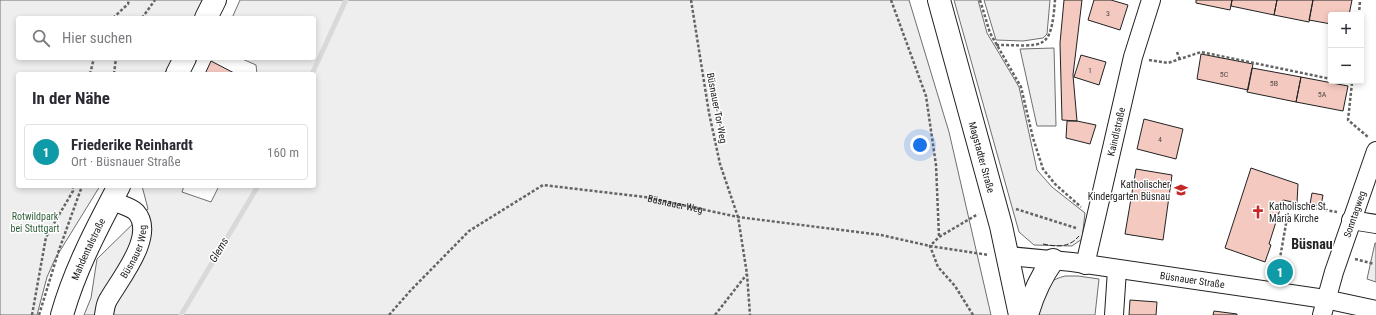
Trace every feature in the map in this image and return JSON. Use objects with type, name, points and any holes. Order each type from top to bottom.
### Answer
[{"type":"main road","points":[[207,16],[215,0]]},
{"type":"main road","name":"Magstadter Straße","points":[[939,0],[1009,256],[1020,315]]},
{"type":"main road","points":[[178,72],[184,60]]},
{"type":"main road","name":"Mahdentalstraße","points":[[62,315],[72,285],[85,254],[115,193]]},
{"type":"main road","points":[[1027,315],[1034,291],[1042,275],[1053,260]]},
{"type":"street","name":"Kaindlstraße","points":[[1085,265],[1133,57],[1151,0]]},
{"type":"street","name":"Sonntagweg","points":[[1324,307],[1346,216],[1373,146]]},
{"type":"street","name":"Büsnauer Weg","points":[[104,315],[107,302],[125,274],[141,241],[143,226],[136,212],[115,193]]},
{"type":"street","points":[[1346,216],[1376,224]]},
{"type":"street","name":"Büsnauer Straße","points":[[1009,256],[1053,260],[1118,270],[1324,307],[1376,310]]},
{"type":"street","points":[[1114,315],[1118,270]]},
{"type":"path","points":[[116,16],[128,4],[129,0]]},
{"type":"path","points":[[143,16],[155,0]]},
{"type":"path","name":"Büsnauer-Tor-Weg","points":[[691,0],[710,120],[720,164],[738,217],[747,274],[750,315]]},
{"type":"path","points":[[890,0],[926,96],[936,165],[939,237]]},
{"type":"path","points":[[980,0],[990,33],[1021,87],[1034,138],[1044,169],[1055,184],[1096,219]]},
{"type":"path","points":[[996,45],[1035,45],[1044,42],[1050,36],[1053,27],[1055,0]]},
{"type":"path","points":[[1359,12],[1360,0]]},
{"type":"path","points":[[1177,52],[1180,60]]},
{"type":"path","points":[[1133,57],[1168,63],[1201,52],[1328,78]]},
{"type":"path","points":[[90,72],[94,60]]},
{"type":"path","points":[[114,72],[116,60]]},
{"type":"path","points":[[1352,84],[1348,120],[1373,146]]},
{"type":"path","name":"Büsnauer Weg","points":[[389,315],[411,290],[469,231],[543,185],[645,197],[738,217],[881,235],[930,246],[1009,256]]},
{"type":"path","points":[[32,315],[46,237],[73,191],[73,188]]},
{"type":"path","points":[[38,315],[81,188]]},
{"type":"path","points":[[1277,272],[1290,203],[1346,216]]},
{"type":"path","points":[[1016,209],[1078,228]]},
{"type":"path","points":[[973,315],[956,286],[938,267],[930,246],[939,237],[979,214]]},
{"type":"path","points":[[715,315],[747,274]]},
{"type":"green space","name":"Rotwildpark bei Stuttgart","points":[[0,0],[205,0],[196,16],[16,16],[16,60],[172,60],[166,72],[16,72],[16,188],[99,188],[55,259],[47,277],[37,315],[0,315]]},
{"type":"green space","points":[[240,0],[909,0],[949,132],[991,315],[84,315],[91,298],[97,259],[148,209],[143,188],[183,188],[182,192],[211,202],[218,188],[316,188],[316,72],[257,72],[256,65],[245,60],[316,60],[316,16],[233,16]]},
{"type":"green space","points":[[954,0],[978,0],[987,33],[1019,87],[1037,170],[1052,187],[1085,213],[1082,239],[1072,246],[1034,245],[1019,232]]},
{"type":"green space","points":[[984,0],[1050,0],[1047,34],[1043,38],[1023,41],[996,40]]},
{"type":"green space","points":[[1054,48],[1056,126],[1037,126],[1020,49]]},
{"type":"green space","points":[[1065,276],[1099,279],[1095,315],[1037,315],[1039,300],[1046,285]]},
{"type":"shaded area","points":[[1376,243],[1376,282],[1367,279]]},
{"type":"building","points":[[1064,0],[1082,0],[1073,75],[1077,121],[1062,120],[1060,43]]},
{"type":"building","points":[[1094,0],[1111,0],[1128,5],[1120,30],[1088,20]]},
{"type":"building","points":[[1196,0],[1232,0],[1230,10],[1196,3]]},
{"type":"building","points":[[1232,0],[1277,0],[1274,15],[1231,6]]},
{"type":"building","points":[[1277,0],[1313,0],[1309,22],[1274,15]]},
{"type":"building","points":[[1313,0],[1352,0],[1350,12],[1328,12],[1328,23],[1309,20]]},
{"type":"building","points":[[1201,54],[1253,64],[1248,90],[1197,79]]},
{"type":"building","points":[[1081,55],[1106,62],[1099,85],[1074,77]]},
{"type":"building","points":[[211,61],[232,72],[206,72]]},
{"type":"building","points":[[1252,68],[1301,77],[1296,102],[1247,92]]},
{"type":"building","points":[[1301,77],[1328,82],[1328,84],[1348,86],[1343,111],[1296,102]]},
{"type":"building","points":[[1144,119],[1183,129],[1176,159],[1137,149]]},
{"type":"building","points":[[1067,121],[1077,121],[1096,125],[1090,144],[1066,138]]},
{"type":"building","name":"Katholische St. Maria Kirche","points":[[1251,168],[1298,184],[1297,203],[1283,200],[1265,262],[1225,248]]},
{"type":"building","points":[[1136,169],[1172,175],[1163,240],[1125,234]]},
{"type":"building","points":[[1312,193],[1323,195],[1321,206],[1310,204]]},
{"type":"building","points":[[1130,300],[1157,302],[1156,315],[1129,315]]},
{"type":"building","points":[[1214,311],[1237,314],[1237,315],[1213,315]]},
{"type":"waterway","name":"Glems","points":[[313,72],[346,0]]},
{"type":"waterway","name":"Glems","points":[[181,315],[257,188]]},
{"type":"fence","points":[[1043,244],[1053,246],[1067,245],[1079,236]]},
{"type":"place","name":"Katholischer Kindergarten Büsnau","points":[[1181,190]]},
{"type":"place","name":"Katholische St. Maria Kirche","points":[[1258,212]]},
{"type":"place","name":"Friederike Reinhardt","points":[[1280,272]]},
{"type":"district","name":"Büsnau","points":[[1312,244]]}]
